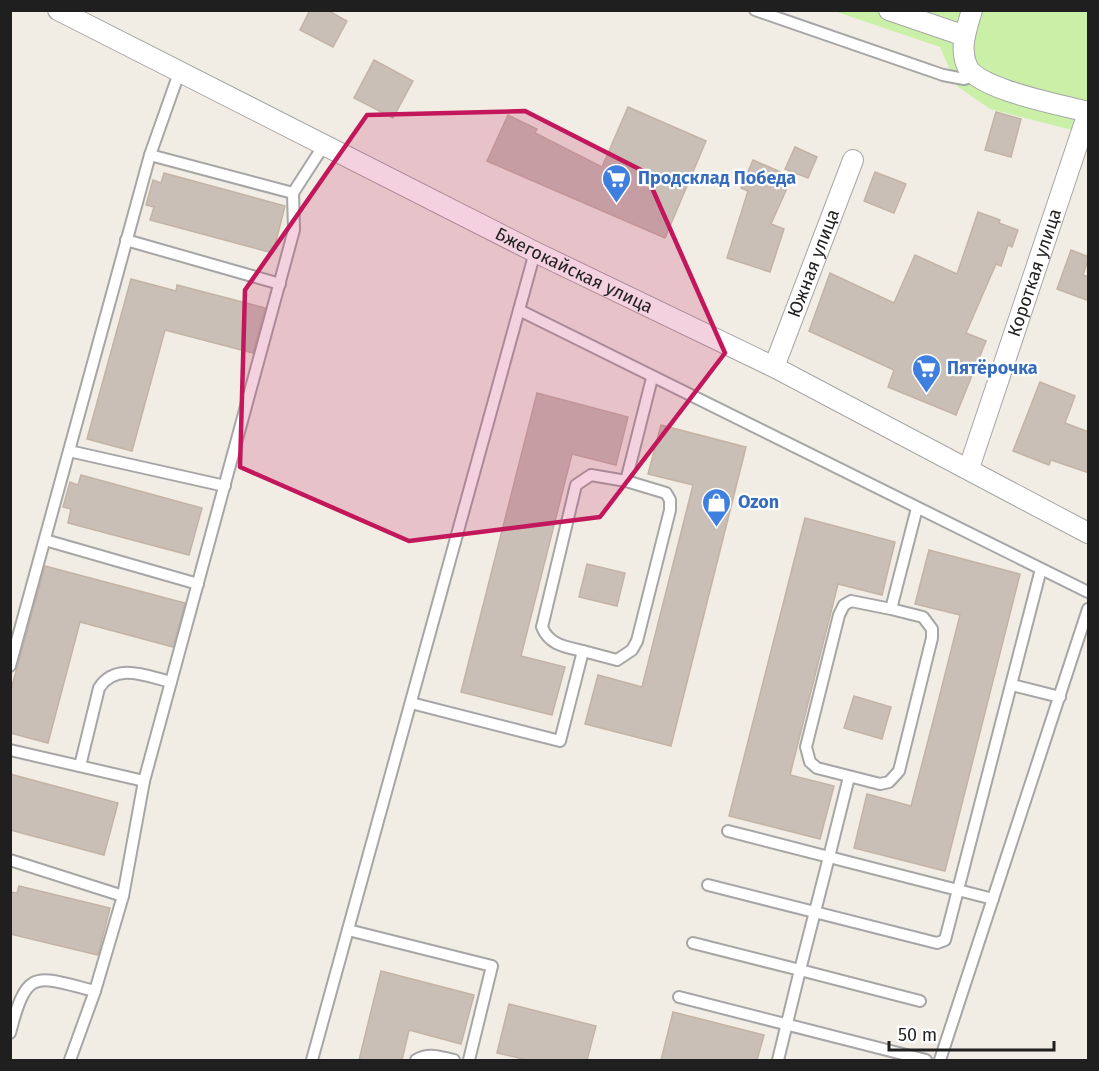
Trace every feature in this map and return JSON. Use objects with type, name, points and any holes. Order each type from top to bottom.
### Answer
[{"type":"street","name":"Бжегокайская улица","points":[[58,10],[179,74],[535,252],[774,367],[1089,533]]},
{"type":"street","points":[[889,10],[964,36]]},
{"type":"street","points":[[972,10],[964,36],[964,54],[968,68],[990,84],[1089,112]]},
{"type":"street","name":"Короткая улица","points":[[969,468],[1089,112]]},
{"type":"street","name":"Южная улица","points":[[774,367],[853,160]]},
{"type":"lane","points":[[755,10],[943,75],[964,79],[978,75]]},
{"type":"lane","points":[[10,666],[150,154],[179,74]]},
{"type":"lane","points":[[70,1060],[95,991],[123,896],[144,781],[294,230],[293,194],[324,145]]},
{"type":"lane","points":[[150,154],[293,194]]},
{"type":"lane","points":[[126,240],[280,284]]},
{"type":"lane","points":[[312,1060],[535,252]]},
{"type":"lane","points":[[519,310],[652,378],[1089,592]]},
{"type":"lane","points":[[626,481],[652,378]]},
{"type":"lane","points":[[69,451],[225,486]]},
{"type":"lane","points":[[601,474],[626,481],[660,489],[670,500],[670,510],[637,641],[626,656],[617,660],[558,645],[545,636],[542,627],[576,485],[591,475],[601,474]]},
{"type":"lane","points":[[891,609],[917,508]]},
{"type":"lane","points":[[45,540],[198,584]]},
{"type":"lane","points":[[708,885],[938,943],[948,936],[1041,569]]},
{"type":"lane","points":[[859,600],[891,609],[923,617],[932,629],[899,771],[889,782],[880,784],[817,768],[807,756],[806,747],[836,626],[844,605],[859,600]]},
{"type":"lane","points":[[940,1060],[1089,609]]},
{"type":"lane","points":[[411,703],[560,741],[583,651]]},
{"type":"lane","points":[[80,766],[99,688],[105,680],[129,672],[171,682]]},
{"type":"lane","points":[[1012,685],[1060,697]]},
{"type":"lane","points":[[10,750],[144,781]]},
{"type":"lane","points":[[778,1060],[849,777]]},
{"type":"lane","points":[[728,831],[993,899]]},
{"type":"lane","points":[[10,860],[123,896]]},
{"type":"lane","points":[[348,930],[492,966],[469,1060]]},
{"type":"lane","points":[[693,943],[920,1001]]},
{"type":"lane","points":[[10,1033],[19,999],[26,987],[36,981],[48,979],[95,991]]},
{"type":"lane","points":[[679,997],[926,1060]]},
{"type":"lane","points":[[416,1060],[434,1055],[454,1060]]},
{"type":"highlighted area","points":[[525,111],[645,172],[725,353],[600,517],[409,541],[240,467],[245,290],[367,115]]},
{"type":"green space","points":[[834,11],[1088,11],[1088,134],[990,109],[957,86],[940,47]]},
{"type":"building","points":[[310,10],[327,10],[347,21],[333,47],[300,30]]},
{"type":"building","points":[[374,60],[413,81],[393,118],[354,98]]},
{"type":"building","points":[[628,107],[706,141],[665,238],[487,161],[508,115],[537,129],[535,133],[602,167]]},
{"type":"building","points":[[996,112],[1021,119],[1011,157],[985,150]]},
{"type":"building","points":[[795,147],[817,157],[808,178],[785,169]]},
{"type":"building","points":[[753,160],[792,177],[771,224],[784,229],[770,272],[727,258],[748,191],[741,188]]},
{"type":"building","points":[[875,172],[906,184],[894,213],[864,201]]},
{"type":"building","points":[[164,173],[285,206],[273,253],[150,220],[154,207],[146,205],[153,180],[161,183]]},
{"type":"building","points":[[978,212],[1018,230],[1012,247],[1008,245],[1001,266],[996,264],[966,333],[986,341],[956,415],[888,387],[894,370],[809,331],[830,273],[894,303],[915,255],[957,274]]},
{"type":"building","points":[[1071,250],[1089,257],[1083,275],[1089,277],[1089,301],[1057,289]]},
{"type":"building","points":[[131,279],[176,291],[177,285],[265,308],[253,353],[165,330],[132,451],[87,439]]},
{"type":"building","points":[[1040,382],[1075,396],[1065,423],[1089,432],[1089,473],[1051,460],[1049,465],[1013,451]]},
{"type":"building","points":[[537,393],[628,417],[616,465],[572,454],[521,656],[565,667],[552,715],[461,692]]},
{"type":"building","points":[[661,425],[746,447],[671,746],[585,724],[598,675],[642,687],[693,485],[648,474]]},
{"type":"building","points":[[81,475],[202,508],[189,555],[68,523],[71,509],[63,507],[70,482],[78,485]]},
{"type":"building","points":[[805,518],[895,542],[882,595],[838,584],[790,775],[834,786],[820,839],[729,816]]},
{"type":"building","points":[[929,550],[1020,574],[945,871],[854,848],[867,794],[911,806],[960,615],[915,604]]},
{"type":"building","points":[[587,564],[625,573],[617,606],[579,597]]},
{"type":"building","points":[[45,566],[185,603],[173,647],[80,622],[48,743],[10,733],[10,693]]},
{"type":"building","points":[[854,696],[891,707],[882,739],[844,728]]},
{"type":"building","points":[[10,774],[118,803],[104,855],[10,830]]},
{"type":"building","points":[[19,886],[110,908],[98,955],[10,934],[10,892],[17,893]]},
{"type":"building","points":[[381,971],[474,995],[461,1044],[409,1030],[402,1060],[359,1060]]},
{"type":"building","points":[[509,1004],[596,1026],[587,1060],[527,1060],[497,1053]]},
{"type":"building","points":[[673,1012],[764,1035],[757,1060],[661,1060]]},
{"type":"place","name":"Продсклад Победа","points":[[617,204]]},
{"type":"place","name":"Пятёрочка","points":[[926,394]]},
{"type":"place","name":"Ozon","points":[[717,528]]}]
